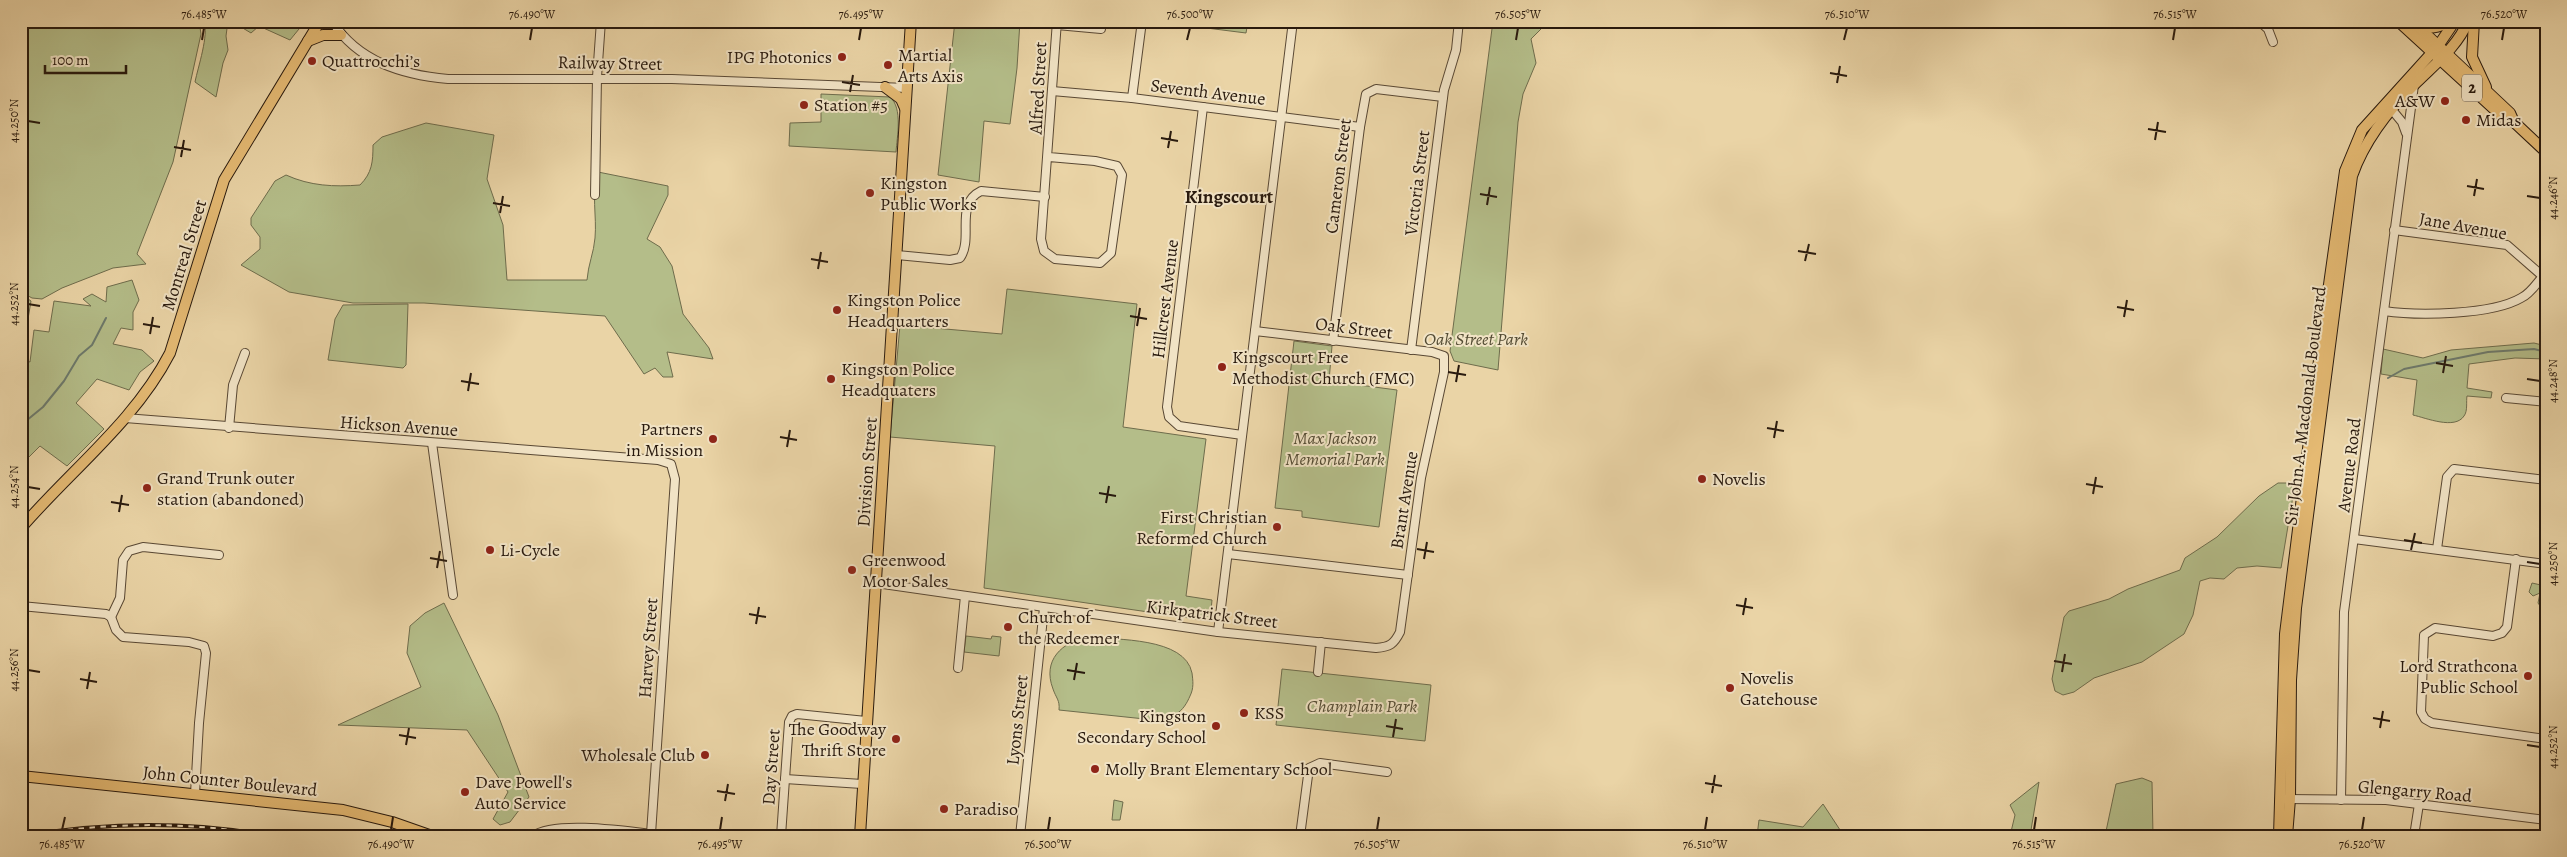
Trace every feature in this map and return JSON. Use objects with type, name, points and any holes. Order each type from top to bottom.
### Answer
[{"type":"main road","name":"Montreal Street","points":[[21,528],[125,418],[159,375],[170,353],[224,180],[320,21]]},
{"type":"main road","name":"Division Street","points":[[860,836],[912,21]]},
{"type":"main road","name":"2","points":[[2398,21],[2490,95],[2510,113],[2514,122],[2546,152]]},
{"type":"main road","points":[[2412,21],[2430,29],[2442,26],[2449,21]]},
{"type":"main road","name":"2","points":[[2412,21],[2435,49]]},
{"type":"main road","name":"Sir John A. Macdonald Boulevard","points":[[2389,107],[2455,21]]},
{"type":"main road","name":"Sir John A. Macdonald Boulevard","points":[[2287,836],[2284,634],[2345,171],[2351,151],[2362,130],[2414,85],[2443,56],[2457,41],[2468,21]]},
{"type":"main road","points":[[2474,21],[2472,57],[2490,95]]},
{"type":"main road","points":[[307,42],[323,35],[340,35]]},
{"type":"main road","name":"2","points":[[2443,56],[2505,119],[2514,122]]},
{"type":"main road","points":[[885,87],[901,99],[905,109]]},
{"type":"main road","name":"John Counter Boulevard","points":[[21,776],[343,810],[392,822],[432,836]]},
{"type":"main road","name":"Sir John A. Macdonald Boulevard","points":[[2278,836],[2285,799]]},
{"type":"street","name":"Railway Street","points":[[332,21],[340,35],[381,64],[416,76],[448,79],[597,77],[907,88]]},
{"type":"street","points":[[595,195],[597,77],[601,21]]},
{"type":"street","points":[[1132,98],[1142,21]]},
{"type":"street","points":[[1218,632],[1293,21]]},
{"type":"street","name":"Victoria Street","points":[[1410,350],[1443,97],[1456,50],[1459,21]]},
{"type":"street","points":[[2259,21],[2268,29],[2273,42]]},
{"type":"street","points":[[1057,23],[1101,29]]},
{"type":"street","name":"Alfred Street","points":[[1049,157],[1095,161],[1117,166],[1122,175],[1113,244],[1106,259],[1100,263],[1056,259],[1044,250],[1041,239],[1049,157],[1057,23]]},
{"type":"street","name":"Avenue Road","points":[[2341,800],[2344,612],[2414,85]]},
{"type":"street","name":"Cameron Street","points":[[1333,341],[1360,127],[1366,94],[1376,89],[1443,97]]},
{"type":"street","name":"Seventh Avenue","points":[[1052,91],[1132,98],[1360,127]]},
{"type":"street","points":[[2389,107],[2402,122],[2407,135]]},
{"type":"street","name":"Hillcrest Avenue","points":[[1203,108],[1167,407],[1169,418],[1179,426],[1242,435]]},
{"type":"street","points":[[897,255],[950,260],[960,258],[964,249],[967,206],[973,195],[981,191],[1045,197]]},
{"type":"street","name":"Jane Avenue","points":[[2394,230],[2507,245],[2544,278]]},
{"type":"street","points":[[2384,311],[2433,314],[2506,306],[2524,297],[2544,278]]},
{"type":"street","name":"Oak Street","points":[[1255,331],[1437,353],[1444,356],[1445,361]]},
{"type":"street","points":[[229,428],[232,384],[245,353]]},
{"type":"street","name":"Brant Avenue","points":[[1394,643],[1400,632],[1420,485],[1445,361]]},
{"type":"street","points":[[2506,398],[2546,402]]},
{"type":"street","name":"Hickson Avenue","points":[[125,418],[229,428],[658,460],[671,464]]},
{"type":"street","points":[[432,443],[453,595]]},
{"type":"street","name":"Harvey Street","points":[[650,834],[675,479],[671,464]]},
{"type":"street","points":[[2437,549],[2447,477],[2454,469],[2546,480]]},
{"type":"street","points":[[2354,539],[2546,564]]},
{"type":"street","points":[[111,617],[120,598],[123,560],[129,551],[143,547],[219,555]]},
{"type":"street","points":[[1228,554],[1408,575]]},
{"type":"street","points":[[2516,560],[2507,627],[2502,633],[2493,636],[2435,628],[2424,635],[2421,712],[2425,719],[2432,723],[2546,739]]},
{"type":"street","name":"Kirkpatrick Street","points":[[876,583],[1218,632],[1376,648],[1387,648],[1394,643]]},
{"type":"street","points":[[958,668],[965,596]]},
{"type":"street","points":[[21,606],[106,614],[111,617],[116,630],[123,637],[189,642],[204,646],[206,653],[195,794]]},
{"type":"street","name":"Lyons Street","points":[[1020,836],[1044,608]]},
{"type":"street","points":[[1318,672],[1321,642]]},
{"type":"street","name":"Day Street","points":[[781,836],[789,722],[792,716],[797,714],[866,721]]},
{"type":"street","points":[[1300,836],[1309,768],[1320,763],[1387,772]]},
{"type":"street","points":[[785,779],[862,784]]},
{"type":"street","name":"Glengarry Road","points":[[2285,799],[2419,804],[2546,820]]},
{"type":"street","points":[[2414,836],[2419,804]]},
{"type":"street","points":[[533,836],[546,829],[564,827],[669,836]]},
{"type":"green space","points":[[21,21],[199,21],[201,34],[173,162],[137,254],[146,264],[113,268],[62,288],[42,299],[32,298],[21,292]]},
{"type":"green space","points":[[204,21],[228,21],[226,36],[228,50],[223,63],[216,97],[195,82],[204,42]]},
{"type":"green space","points":[[231,21],[296,21],[299,29],[290,40],[259,26],[251,33]]},
{"type":"green space","points":[[955,21],[1020,21],[1017,68],[1010,124],[984,121],[979,182],[938,175]]},
{"type":"green space","points":[[1175,21],[1248,21],[1246,33],[1175,24]]},
{"type":"green space","name":"Oak Street Park","points":[[1493,21],[1549,21],[1531,39],[1536,63],[1523,94],[1518,122],[1498,370],[1454,361],[1450,351]]},
{"type":"green space","points":[[821,94],[890,97],[897,108],[898,115],[896,152],[789,146],[790,123],[821,122]]},
{"type":"green space","points":[[426,123],[494,135],[487,179],[503,225],[507,280],[587,280],[595,238],[595,188],[598,172],[668,186],[668,195],[647,239],[660,247],[672,266],[683,314],[709,348],[713,359],[667,352],[673,377],[663,377],[655,368],[644,374],[605,316],[424,303],[353,303],[289,292],[241,265],[260,249],[260,237],[251,225],[251,218],[275,181],[286,175],[322,185],[360,185],[371,167],[373,145],[382,137]]},
{"type":"green space","points":[[132,280],[139,300],[133,312],[133,330],[121,328],[113,344],[142,350],[154,361],[140,372],[129,390],[97,379],[76,403],[104,429],[67,466],[40,446],[21,465],[21,359],[30,362],[34,330],[49,332],[54,301],[91,306],[83,299],[92,294],[106,302],[107,287]]},
{"type":"green space","points":[[1007,289],[1137,304],[1123,427],[1206,439],[1186,596],[1212,600],[1210,621],[984,588],[995,446],[890,437],[900,325],[1002,334]]},
{"type":"green space","points":[[21,294],[31,301],[25,337],[21,345]]},
{"type":"green space","points":[[408,304],[406,365],[403,368],[328,360],[335,319],[343,305]]},
{"type":"green space","name":"Max Jackson Memorial Park","points":[[1294,341],[1332,346],[1329,381],[1397,390],[1379,527],[1302,517],[1302,511],[1275,508]]},
{"type":"green space","points":[[2534,343],[2546,346],[2546,359],[2515,358],[2469,364],[2467,388],[2492,392],[2491,398],[2467,396],[2464,416],[2454,422],[2440,422],[2413,415],[2417,380],[2381,374],[2383,349],[2423,358],[2451,350]]},
{"type":"green space","points":[[2278,483],[2289,483],[2294,490],[2281,568],[2257,566],[2237,568],[2224,579],[2210,578],[2200,581],[2193,615],[2184,634],[2142,662],[2094,678],[2074,692],[2063,695],[2055,691],[2052,679],[2064,617],[2069,611],[2109,599],[2128,589],[2180,570],[2185,558],[2217,537],[2259,496]]},
{"type":"green space","points":[[2532,583],[2541,585],[2540,590],[2542,585],[2546,586],[2543,600],[2546,601],[2546,639],[2542,639],[2543,610],[2538,603],[2540,593],[2533,596],[2529,592]]},
{"type":"green space","points":[[444,603],[498,715],[529,797],[510,822],[500,825],[493,819],[508,792],[467,730],[338,725],[421,687],[407,653],[410,626],[425,613]]},
{"type":"green space","points":[[966,636],[991,639],[992,636],[1001,637],[999,656],[964,652]]},
{"type":"green space","points":[[1088,637],[1148,643],[1177,653],[1187,661],[1192,673],[1193,682],[1189,699],[1178,712],[1164,721],[1059,710],[1058,701],[1050,679],[1052,661],[1070,643]]},
{"type":"green space","name":"Champlain Park","points":[[1282,669],[1431,685],[1425,741],[1276,725]]},
{"type":"green space","points":[[2142,778],[2152,782],[2153,836],[2105,836],[2116,784]]},
{"type":"green space","points":[[2039,782],[2030,836],[2010,836],[2015,815],[2010,805]]},
{"type":"green space","points":[[1114,800],[1123,802],[1120,820],[1112,820]]},
{"type":"green space","points":[[1823,804],[1844,836],[1757,836],[1759,820],[1803,827]]},
{"type":"waterway","points":[[21,425],[43,407],[64,381],[79,356],[92,345],[106,318]]},
{"type":"waterway","points":[[2388,378],[2404,369],[2488,352],[2534,349],[2546,352]]},
{"type":"railway","points":[[24,836],[86,828],[148,825],[209,828],[271,836]]},
{"type":"place","name":"IPG Photonics","points":[[842,57]]},
{"type":"place","name":"Quattrocchi’s","points":[[312,61]]},
{"type":"place","name":"Martial Arts Axis","points":[[888,65]]},
{"type":"place","name":"A&W","points":[[2445,101]]},
{"type":"place","name":"Station #5","points":[[804,105]]},
{"type":"place","name":"Midas","points":[[2466,120]]},
{"type":"place","name":"Kingston Public Works","points":[[870,193]]},
{"type":"place","name":"Kingston Police Headquarters","points":[[837,310]]},
{"type":"place","name":"Kingscourt Free Methodist Church (FMC)","points":[[1222,367]]},
{"type":"place","name":"Kingston Police Headquaters","points":[[831,379]]},
{"type":"place","name":"Partners in Mission","points":[[713,439]]},
{"type":"place","name":"Novelis","points":[[1702,479]]},
{"type":"place","name":"Grand Trunk outer station (abandoned)","points":[[147,488]]},
{"type":"place","name":"First Christian Reformed Church","points":[[1277,527]]},
{"type":"place","name":"Li-Cycle","points":[[490,550]]},
{"type":"place","name":"Greenwood Motor Sales","points":[[852,570]]},
{"type":"place","name":"Church of the Redeemer","points":[[1008,627]]},
{"type":"place","name":"Lord Strathcona Public School","points":[[2528,676]]},
{"type":"place","name":"Novelis Gatehouse","points":[[1730,688]]},
{"type":"place","name":"KSS","points":[[1244,713]]},
{"type":"place","name":"Kingston Secondary School","points":[[1216,726]]},
{"type":"place","name":"The Goodway Thrift Store","points":[[896,739]]},
{"type":"place","name":"Wholesale Club","points":[[705,755]]},
{"type":"place","name":"Molly Brant Elementary School","points":[[1095,769]]},
{"type":"place","name":"Dave Powell's Auto Service","points":[[465,792]]},
{"type":"place","name":"Paradiso","points":[[944,809]]},
{"type":"district","name":"Kingscourt","points":[[1229,197]]}]
